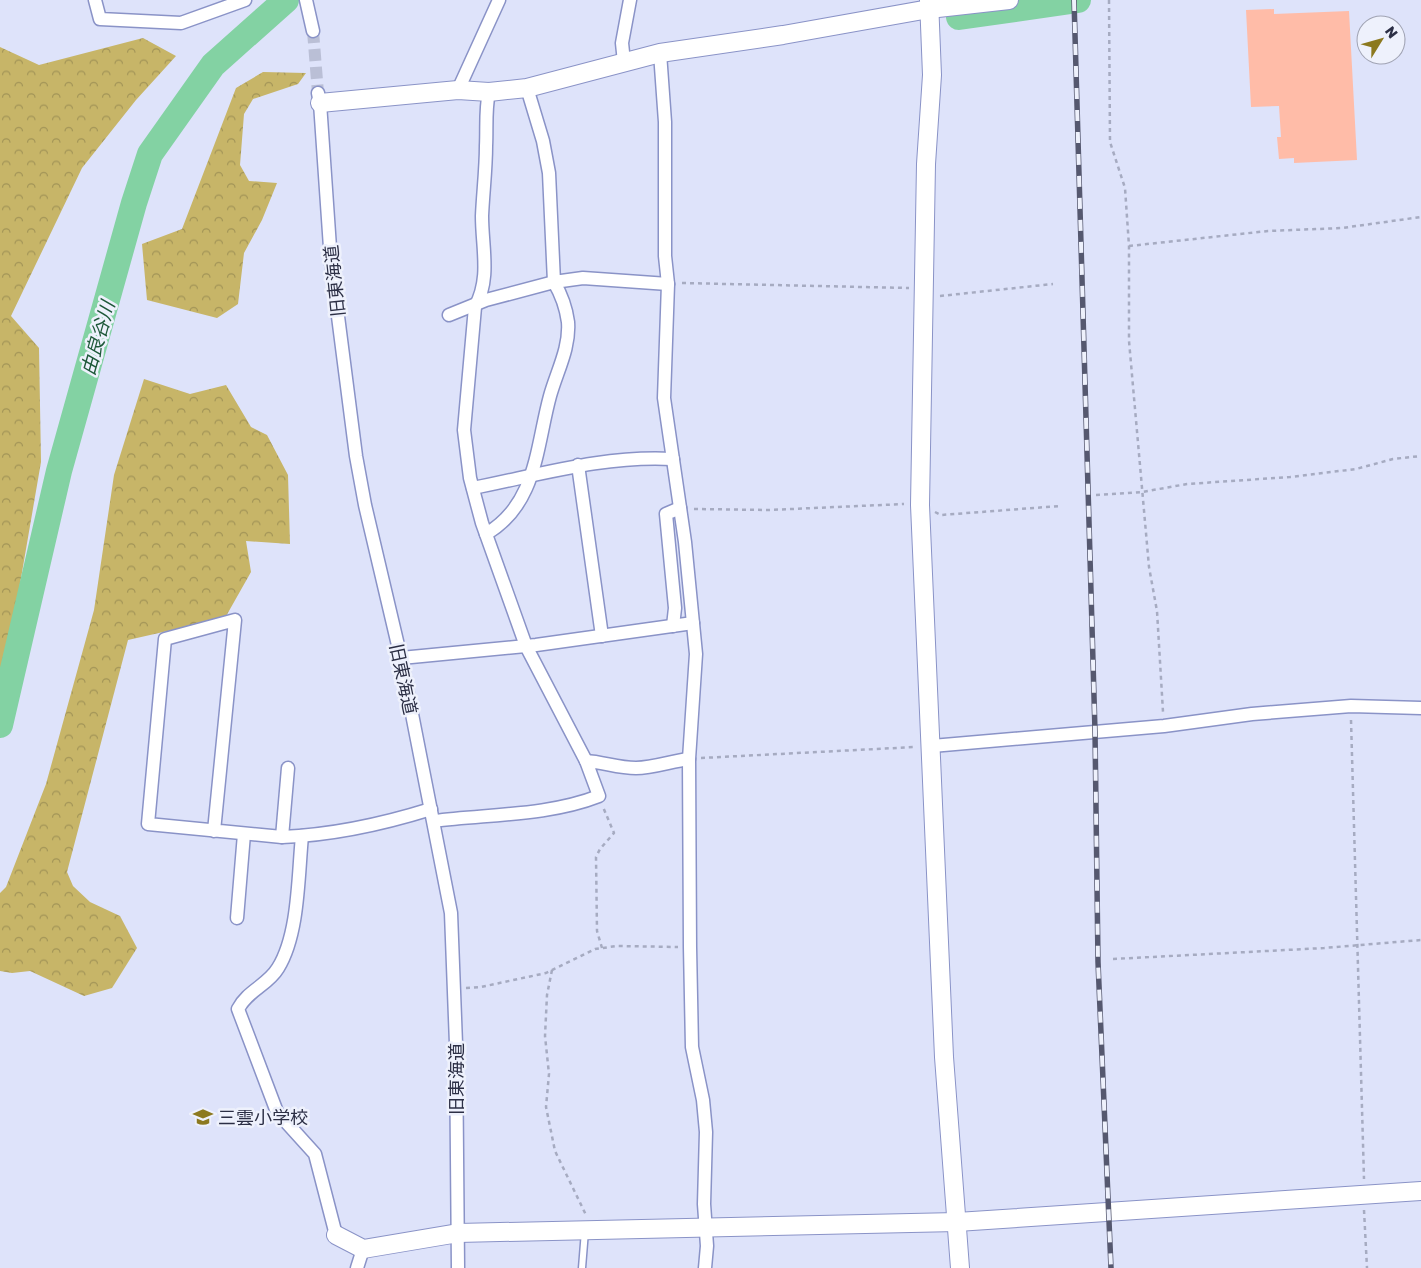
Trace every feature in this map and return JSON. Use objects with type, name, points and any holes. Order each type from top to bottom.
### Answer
[{"type":"street","points":[[95,0],[100,19],[181,23],[246,0]]},
{"type":"street","points":[[458,90],[499,0]]},
{"type":"street","points":[[624,62],[622,43],[630,0]]},
{"type":"street","points":[[319,98],[458,90],[489,92],[527,88],[660,53],[783,35],[929,4],[1009,0]]},
{"type":"street","points":[[306,1],[314,31]]},
{"type":"street","points":[[929,4],[932,76],[926,164],[920,506],[932,746],[944,1057],[960,1268]]},
{"type":"street","points":[[660,53],[665,122],[665,256],[668,284],[664,398],[680,508],[696,654],[690,759],[690,947],[692,1047],[703,1100],[706,1132],[705,1227],[707,1246],[705,1268]]},
{"type":"street","points":[[486,534],[502,524],[532,477],[550,395],[565,354],[568,322],[561,296],[554,282],[550,173],[544,141],[527,88]]},
{"type":"street","points":[[214,831],[235,620],[165,639],[148,824],[214,831],[282,838],[380,825],[432,815],[552,809],[584,802],[599,796],[586,761],[526,646],[486,534],[473,488],[464,430],[475,306],[483,292],[485,267],[482,216],[487,144],[486,105],[489,92]]},
{"type":"street","name":"旧東海道","points":[[319,98],[331,262],[356,456],[365,505],[401,658],[451,913],[455,988],[458,1268]]},
{"type":"street","points":[[449,315],[486,300],[554,282],[583,278],[668,284]]},
{"type":"street","points":[[473,488],[532,477],[578,465],[644,457],[673,459]]},
{"type":"street","points":[[578,465],[602,636]]},
{"type":"street","points":[[672,626],[675,608],[666,514],[680,508]]},
{"type":"street","points":[[401,658],[526,646],[693,623]]},
{"type":"street","points":[[932,746],[1164,726],[1252,714],[1351,706],[1421,708]]},
{"type":"street","points":[[586,761],[616,767],[638,768],[690,759]]},
{"type":"street","points":[[282,838],[288,768]]},
{"type":"street","points":[[238,918],[244,834]]},
{"type":"street","points":[[302,836],[292,934],[287,949],[277,970],[243,999],[238,1009],[277,1112],[315,1154],[336,1235],[363,1250],[458,1232],[957,1222],[1421,1191]]},
{"type":"street","points":[[357,1268],[363,1250]]},
{"type":"lane","points":[[582,1268],[589,1229]]},
{"type":"path","points":[[1109,0],[1110,142],[1125,188],[1129,246],[1129,340],[1149,567],[1157,611],[1164,726]]},
{"type":"path","points":[[1129,246],[1268,231],[1342,228],[1421,217]]},
{"type":"path","points":[[668,284],[692,281],[924,290],[939,296],[1053,284]]},
{"type":"path","points":[[1096,495],[1142,492],[1187,484],[1290,477],[1356,469],[1393,459],[1421,456]]},
{"type":"path","points":[[680,508],[769,510],[902,503],[920,506],[941,514],[1060,506]]},
{"type":"path","points":[[1351,706],[1366,1268]]},
{"type":"path","points":[[690,759],[932,746]]},
{"type":"path","points":[[599,796],[614,833],[600,848],[596,857],[597,931],[602,948]]},
{"type":"path","points":[[1114,959],[1324,948],[1421,940]]},
{"type":"path","points":[[455,988],[481,987],[552,970],[595,949],[690,947]]},
{"type":"path","points":[[552,970],[547,996],[544,1036],[549,1074],[546,1108],[555,1151],[589,1229]]},
{"type":"green space","points":[[143,38],[176,56],[136,100],[82,168],[11,316],[39,348],[41,462],[10,642],[0,676],[0,47],[39,65]]},
{"type":"green space","points":[[263,72],[306,73],[298,84],[253,99],[244,114],[240,165],[249,181],[277,183],[262,220],[244,253],[238,304],[217,318],[147,300],[142,244],[182,229],[236,88]]},
{"type":"green space","points":[[144,379],[190,394],[226,385],[251,427],[267,435],[288,475],[290,544],[246,541],[251,572],[225,618],[128,640],[67,872],[73,886],[90,902],[120,916],[137,948],[112,988],[84,996],[30,971],[12,973],[0,971],[0,893],[6,887],[46,784],[94,610],[114,475]]},
{"type":"building","points":[[1274,9],[1274,14],[1349,11],[1357,160],[1294,163],[1294,158],[1279,159],[1277,137],[1281,137],[1279,106],[1251,107],[1246,10]]},
{"type":"waterway","name":"由良谷川","points":[[0,725],[59,471],[134,203],[150,154],[213,65],[286,0]]},
{"type":"waterway","points":[[959,17],[1078,0]]},
{"type":"tunnel","points":[[313,31],[318,93]]},
{"type":"railway","points":[[1074,0],[1095,731],[1098,962],[1111,1268]]},
{"type":"place","name":"三雲小学校","points":[[203,1117]]}]
